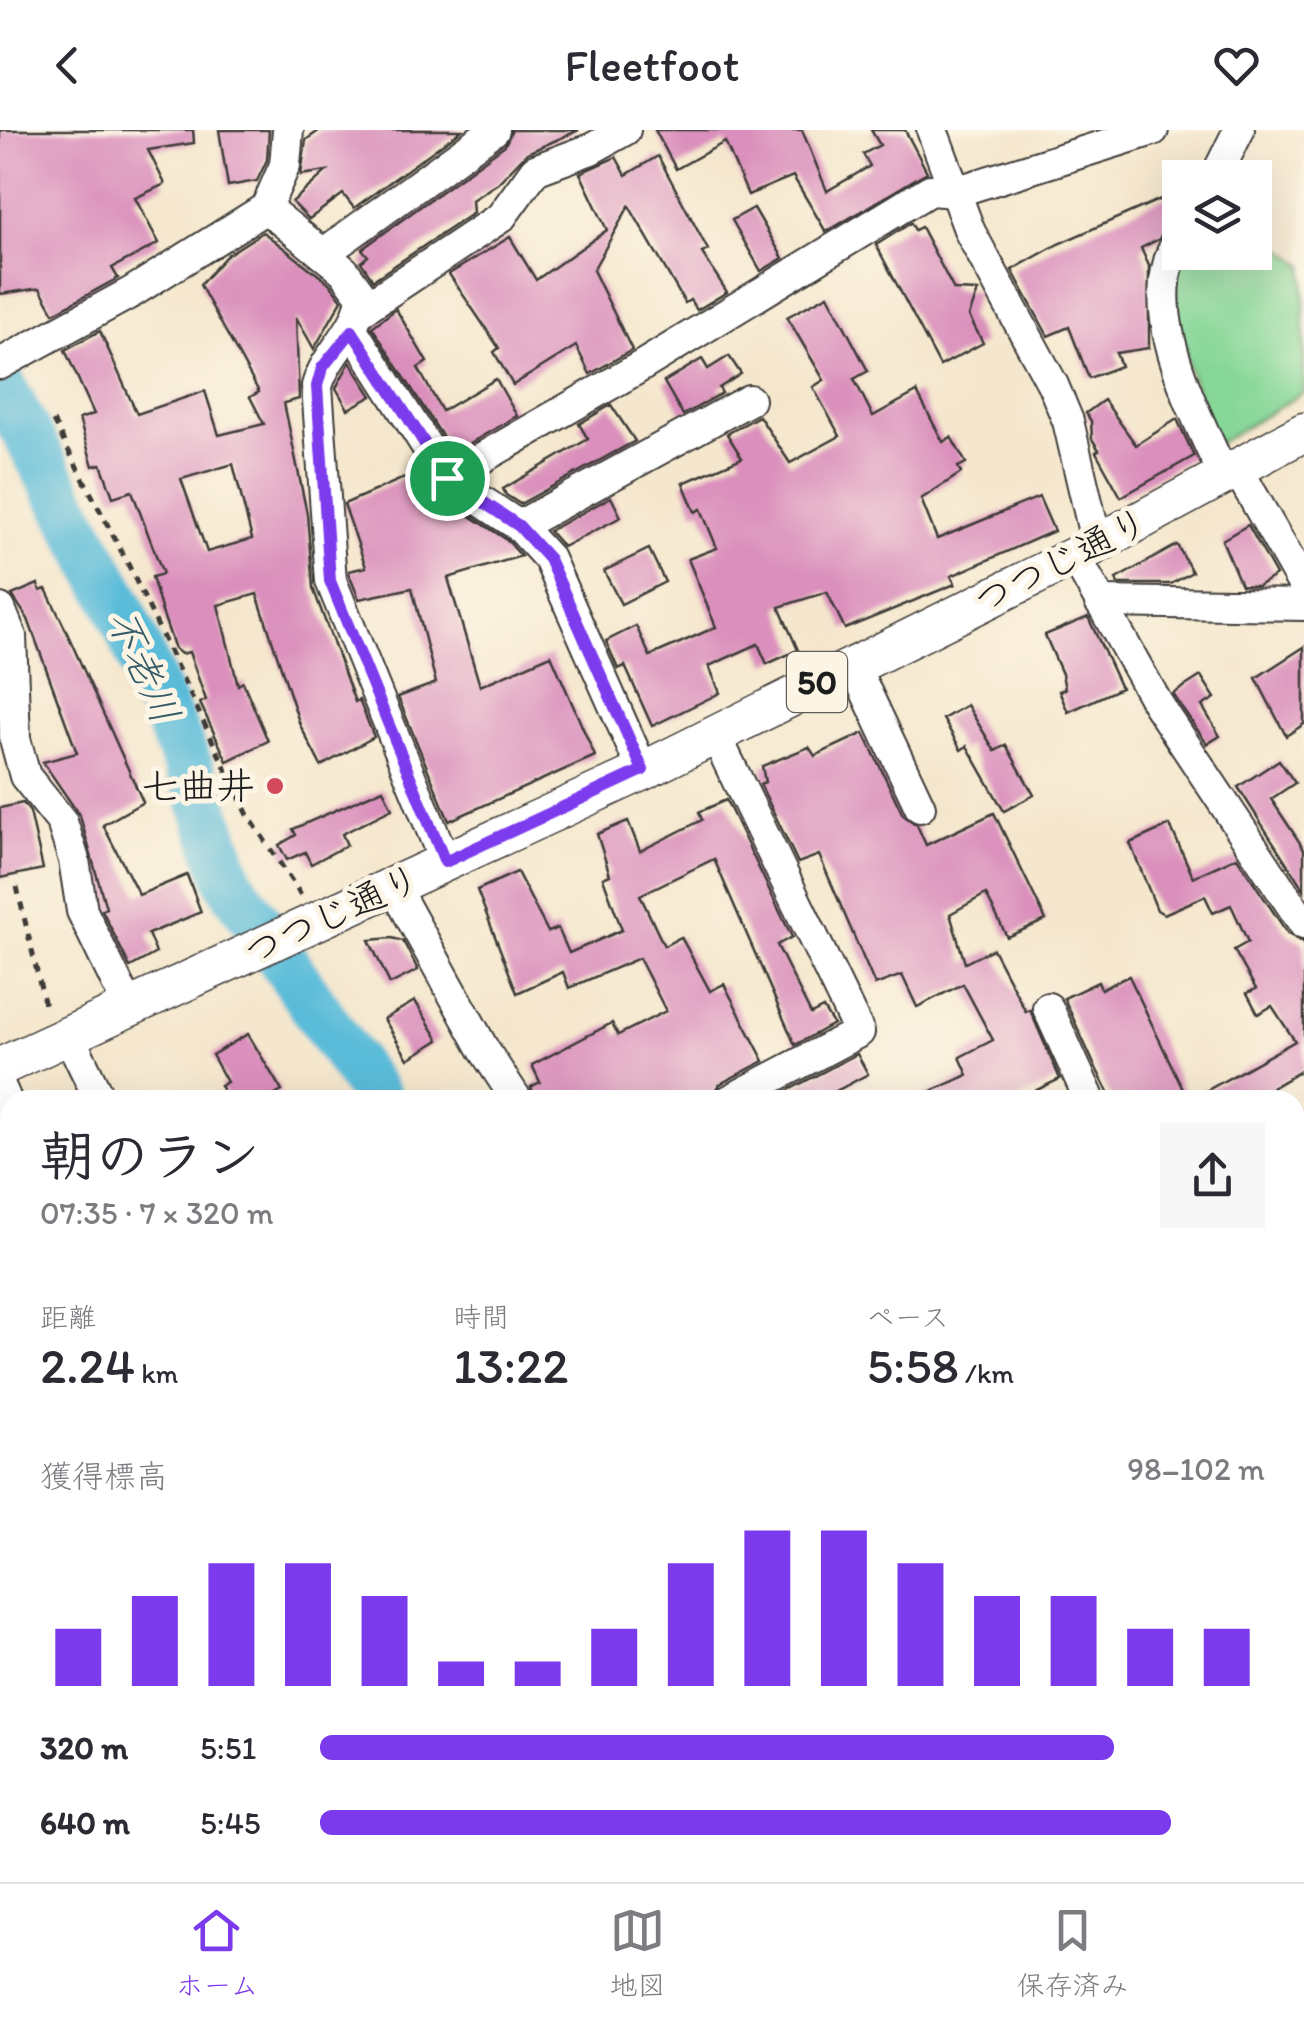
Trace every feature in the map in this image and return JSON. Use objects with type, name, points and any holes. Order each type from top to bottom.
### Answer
[{"type":"main road","name":"つつじ通り","points":[[0,1067],[256,951],[314,910],[393,885],[643,770],[1086,550],[1304,432]]},
{"type":"street","points":[[5,362],[132,292],[266,208],[285,165],[288,130]]},
{"type":"street","points":[[323,254],[494,130]]},
{"type":"street","points":[[445,862],[330,581],[317,386],[322,368],[356,321],[501,217],[535,170],[591,149],[625,130]]},
{"type":"street","points":[[932,130],[970,232],[1060,403],[1086,550],[1100,602],[1157,702],[1304,924]]},
{"type":"street","points":[[447,478],[635,370],[930,190],[955,192],[1154,130]]},
{"type":"street","points":[[1225,160],[1239,130]]},
{"type":"street","points":[[266,208],[356,285],[356,321],[447,478],[519,526],[549,559],[643,770]]},
{"type":"street","points":[[1167,270],[1167,336],[1231,474],[1304,586]]},
{"type":"street","points":[[519,526],[749,400]]},
{"type":"street","points":[[1100,602],[1304,605]]},
{"type":"street","points":[[0,609],[11,636],[13,778],[62,822],[74,860],[82,911],[128,1006]]},
{"type":"street","points":[[853,664],[920,806]]},
{"type":"street","points":[[715,734],[859,1032],[749,1090]]},
{"type":"street","points":[[393,885],[484,1050],[510,1090]]},
{"type":"street","points":[[1048,1008],[1085,1090]]},
{"type":"street","points":[[61,1039],[94,1090]]},
{"type":"path","points":[[53,420],[127,562],[248,815],[314,910]]},
{"type":"path","points":[[17,887],[61,1039]]},
{"type":"green space","points":[[1272,241],[1304,265],[1304,392],[1217,444],[1184,349],[1175,298],[1177,270],[1272,270]]},
{"type":"building","points":[[0,130],[193,130],[194,143],[148,150],[165,184],[135,198],[159,243],[112,268],[118,278],[54,313],[40,288],[0,294]]},
{"type":"building","points":[[219,130],[269,130],[267,160],[257,181],[228,186]]},
{"type":"building","points":[[320,130],[462,130],[354,208],[343,194],[309,219],[292,202],[327,171],[301,175],[306,140]]},
{"type":"building","points":[[512,130],[579,130],[527,153],[498,183],[472,200],[473,213],[373,280],[361,262],[368,256],[362,249],[505,145]]},
{"type":"building","points":[[655,130],[802,130],[827,191],[870,166],[863,154],[880,145],[871,130],[905,130],[927,172],[826,232],[793,176],[748,195],[725,142],[676,169]]},
{"type":"building","points":[[658,156],[708,250],[702,253],[727,292],[697,310],[690,300],[685,303],[629,206],[593,270],[632,350],[590,374],[576,346],[513,385],[494,352],[499,348],[449,274],[510,237],[536,280],[607,230],[580,173],[616,157],[626,175]]},
{"type":"building","points":[[1162,198],[1162,234],[1141,248],[1149,266],[1149,348],[1116,353],[1121,366],[1089,378],[1069,327],[1048,336],[1012,270],[1058,244]]},
{"type":"building","points":[[754,208],[783,258],[761,271],[732,220]]},
{"type":"building","points":[[911,223],[915,230],[921,227],[954,290],[978,291],[969,316],[983,343],[940,366],[876,245]]},
{"type":"building","points":[[263,232],[330,284],[342,300],[314,349],[296,317],[299,399],[284,403],[307,514],[313,588],[355,702],[359,700],[374,737],[321,766],[300,725],[257,594],[218,605],[238,685],[243,682],[268,741],[227,761],[200,703],[206,700],[189,652],[181,654],[175,649],[152,577],[163,574],[132,491],[113,497],[101,464],[93,466],[79,419],[94,414],[65,350],[100,331],[137,414],[205,391],[219,435],[264,424],[250,397],[259,392],[200,285],[227,255]],"holes":[[[233,464],[252,539],[207,552],[181,479]]]},
{"type":"building","points":[[828,295],[868,371],[854,379],[873,416],[917,392],[943,442],[951,437],[966,463],[958,467],[961,473],[921,499],[937,539],[1039,497],[1054,531],[951,576],[955,584],[845,629],[827,592],[779,607],[798,650],[767,664],[758,644],[709,666],[720,693],[652,726],[625,666],[618,669],[606,641],[636,626],[650,656],[716,627],[688,559],[717,548],[701,509],[695,512],[683,483],[742,458],[727,434],[759,416],[790,463],[840,436],[813,387],[824,380],[787,317]]},
{"type":"building","points":[[396,309],[427,362],[418,368],[442,411],[496,379],[517,416],[453,453],[372,327]]},
{"type":"building","points":[[729,356],[741,374],[719,388],[722,393],[683,415],[664,382],[702,359],[708,369]]},
{"type":"building","points":[[350,362],[372,396],[348,409],[336,388]]},
{"type":"building","points":[[1104,400],[1136,445],[1177,419],[1194,456],[1121,497],[1096,452],[1099,450],[1086,413]]},
{"type":"building","points":[[611,405],[635,441],[520,504],[506,495],[503,489],[588,439],[579,424]]},
{"type":"building","points":[[420,471],[437,494],[445,518],[463,511],[507,540],[521,556],[448,578],[480,686],[551,655],[595,756],[449,821],[398,697],[436,683],[412,588],[359,599],[349,571],[366,567],[344,504]]},
{"type":"building","points":[[611,497],[621,517],[563,547],[549,531]]},
{"type":"building","points":[[1248,525],[1276,575],[1258,586],[1241,585],[1222,540]]},
{"type":"building","points":[[1177,545],[1192,572],[1171,584],[1118,584],[1116,579]]},
{"type":"building","points":[[649,549],[665,582],[621,604],[604,571]]},
{"type":"building","points":[[38,584],[40,591],[46,589],[63,624],[143,802],[103,825],[139,895],[187,875],[201,912],[148,934],[156,953],[130,967],[102,910],[106,908],[80,816],[43,762],[77,753],[28,619],[12,595]]},
{"type":"building","points":[[1088,617],[1121,688],[1068,712],[1059,691],[1065,689],[1062,674],[1045,635]]},
{"type":"building","points":[[1304,647],[1304,724],[1286,736],[1256,678]]},
{"type":"building","points":[[1201,676],[1215,698],[1202,706],[1220,736],[1207,744],[1173,694]]},
{"type":"building","points":[[967,705],[995,751],[1006,745],[1034,795],[1004,811],[967,746],[961,750],[943,719]]},
{"type":"building","points":[[864,733],[903,815],[917,825],[926,845],[994,813],[1046,920],[1007,937],[986,894],[950,914],[965,963],[993,949],[1026,1012],[1030,1010],[1060,1079],[1037,1090],[934,1090],[968,1075],[960,1057],[993,1040],[963,984],[917,1007],[902,975],[875,985],[819,855],[798,863],[760,784],[765,782],[762,766],[809,747],[815,756]]},
{"type":"building","points":[[1279,760],[1295,783],[1271,799],[1304,849],[1304,890],[1238,787]]},
{"type":"building","points":[[383,789],[392,809],[342,834],[347,845],[311,864],[305,852],[287,860],[279,845],[296,835],[293,829]]},
{"type":"building","points":[[726,800],[792,937],[777,945],[811,1014],[823,1008],[833,1024],[795,1045],[714,859],[640,895],[664,946],[681,937],[710,991],[724,984],[764,1061],[720,1084],[717,1090],[532,1090],[540,1082],[532,1065],[612,1023],[618,1035],[666,1011],[639,958],[569,988],[563,972],[517,993],[477,890],[517,872],[548,932],[558,928],[569,953],[622,930],[603,878],[610,875],[597,834],[628,821],[640,851],[702,820],[699,812]]},
{"type":"building","points":[[23,803],[30,812],[43,869],[0,878],[0,808]]},
{"type":"building","points":[[1170,825],[1193,877],[1237,857],[1288,934],[1304,943],[1304,1069],[1268,1090],[1208,1090],[1295,1041],[1272,1006],[1258,1014],[1247,993],[1256,989],[1234,950],[1248,942],[1231,905],[1213,913],[1205,896],[1164,914],[1157,910],[1130,843]]},
{"type":"building","points":[[369,940],[403,941],[418,970],[390,984]]},
{"type":"building","points":[[1129,976],[1183,1090],[1107,1090],[1064,998],[1098,982],[1101,989]]},
{"type":"building","points":[[415,1001],[439,1040],[408,1059],[384,1019]]},
{"type":"building","points":[[248,1034],[281,1090],[223,1090],[220,1086],[227,1082],[212,1055]]},
{"type":"building","points":[[857,1054],[868,1074],[838,1090],[789,1090]]},
{"type":"waterway","name":"不老川","points":[[0,384],[115,597],[197,786],[230,883],[371,1090]]},
{"type":"place","name":"七曲井","points":[[275,786]]},
{"type":"route","points":[[352,331],[379,366],[426,452],[447,478],[519,526],[549,559],[643,770],[445,862],[330,581],[317,386],[322,368],[352,331]]}]
